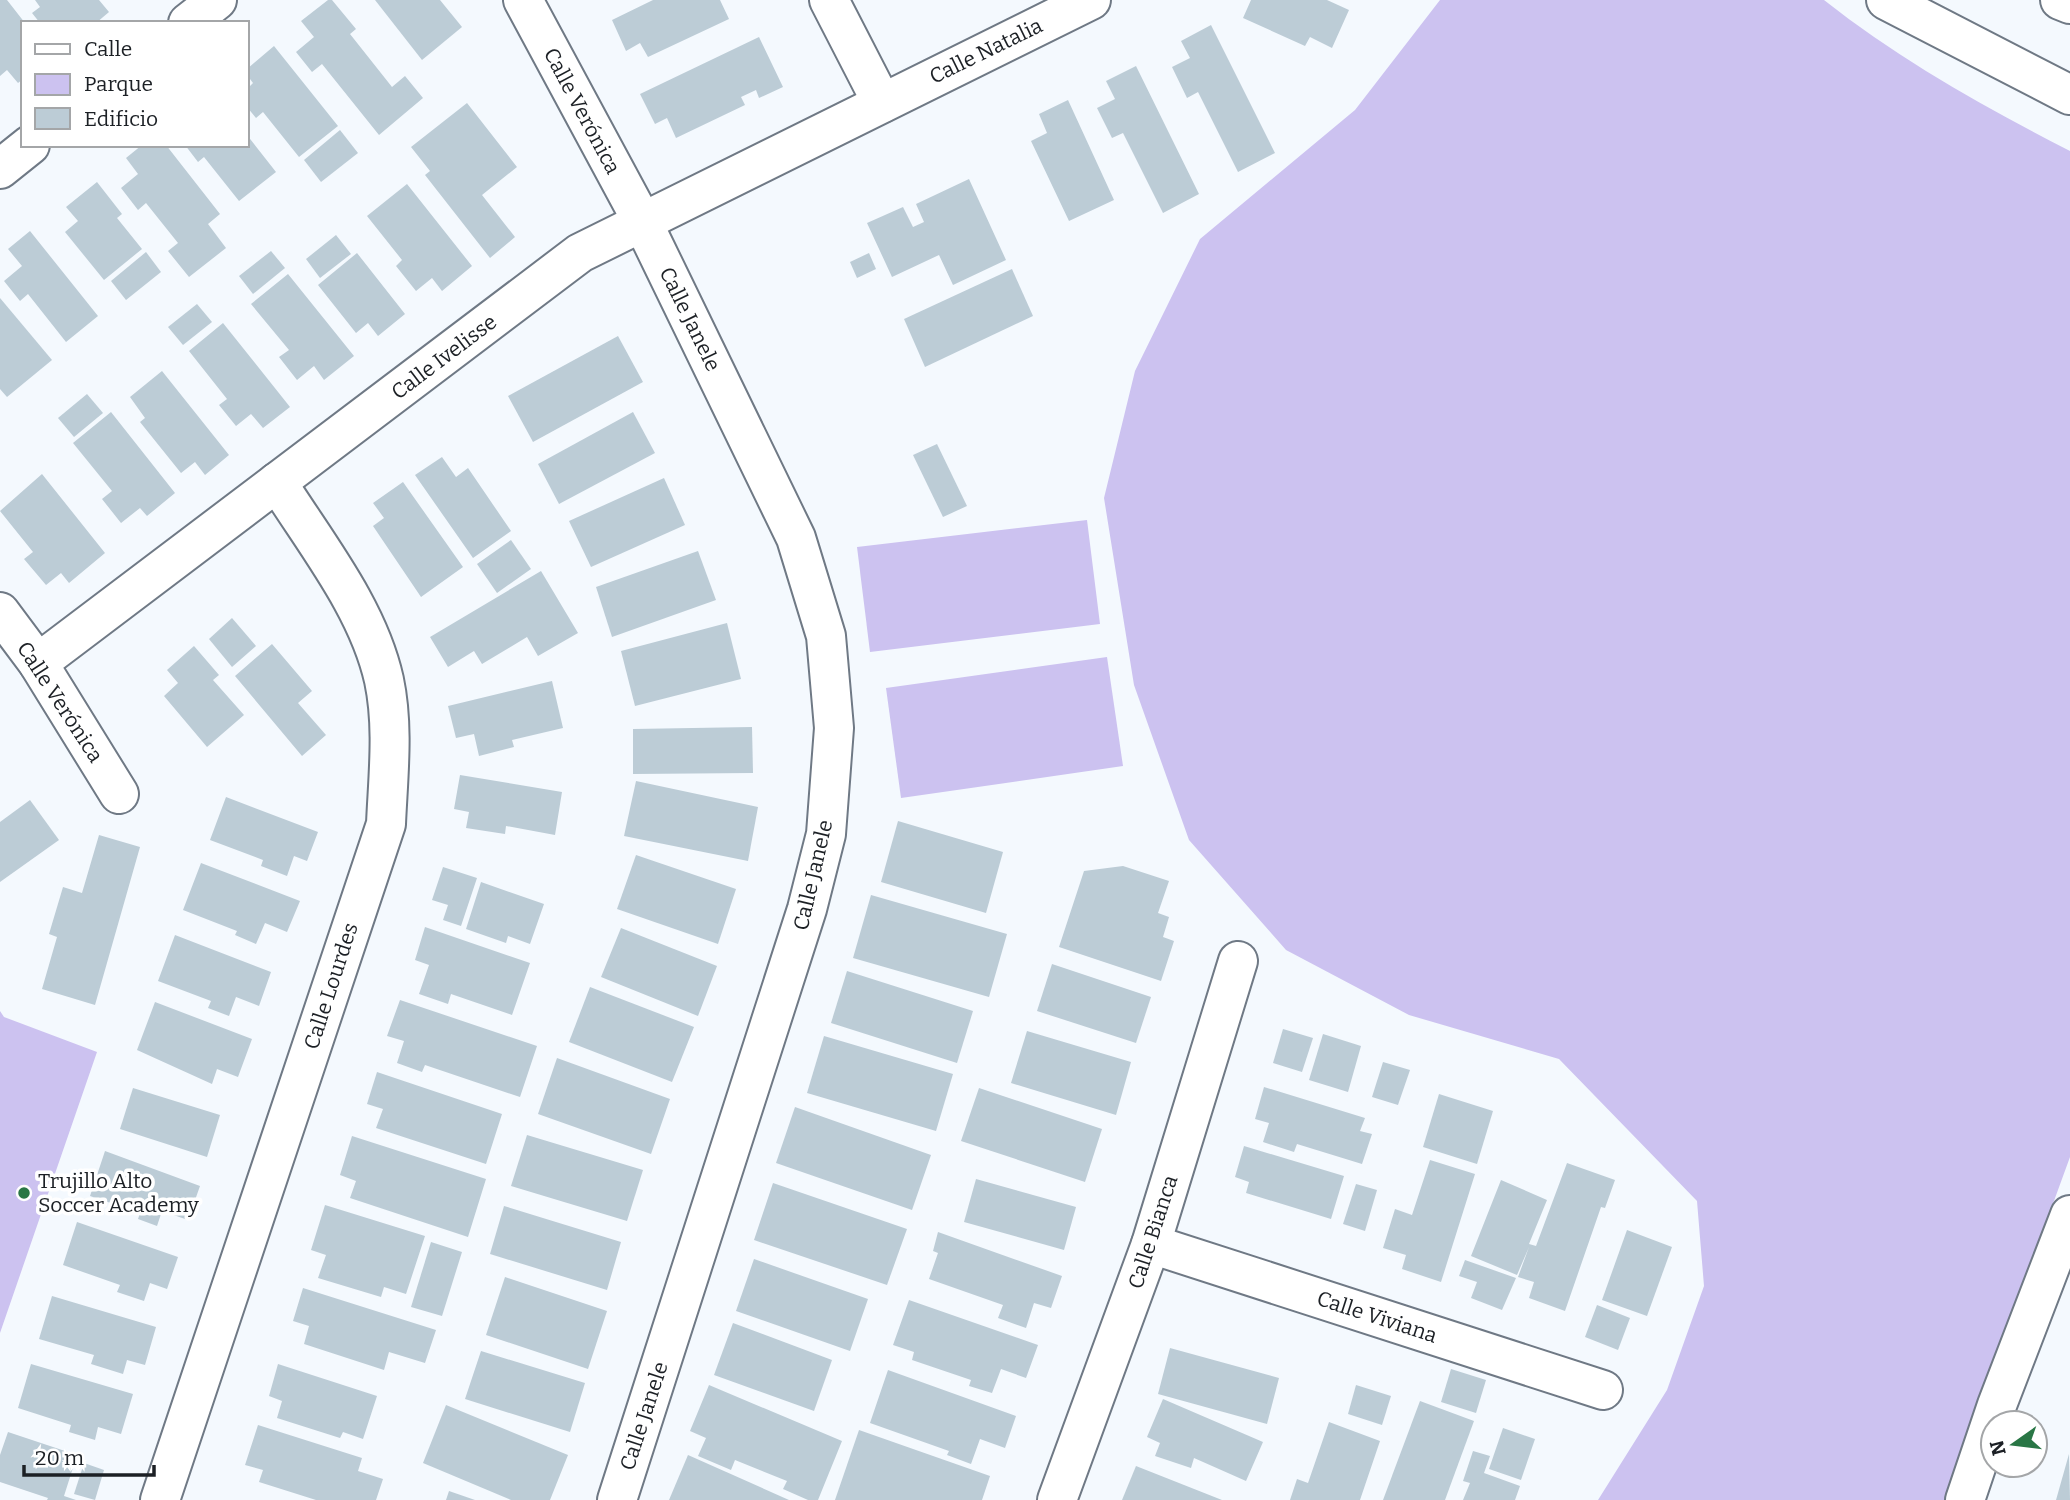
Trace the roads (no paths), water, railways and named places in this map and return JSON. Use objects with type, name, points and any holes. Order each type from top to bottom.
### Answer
[{"type":"street","points":[[191,21],[217,0]]},
{"type":"street","name":"Calle Verónica","points":[[523,0],[642,221]]},
{"type":"street","points":[[830,0],[881,103]]},
{"type":"street","name":"Calle Natalia","points":[[881,103],[1091,0]]},
{"type":"street","points":[[1886,0],[2070,95]]},
{"type":"street","points":[[2060,0],[2070,4]]},
{"type":"street","name":"Calle Ivelisse","points":[[38,663],[580,253],[881,103]]},
{"type":"street","points":[[0,169],[28,147]]},
{"type":"street","name":"Calle Janele","points":[[617,1500],[807,908],[827,834],[834,728],[826,636],[796,538],[642,221]]},
{"type":"street","name":"Calle Lourdes","points":[[160,1500],[386,824],[390,746],[383,680],[362,618],[277,482]]},
{"type":"street","name":"Calle Verónica","points":[[0,612],[38,663],[118,794]]},
{"type":"street","name":"Calle Bianca","points":[[1057,1500],[1150,1244],[1238,961]]},
{"type":"street","points":[[1965,1500],[1997,1405],[2070,1216]]},
{"type":"street","name":"Calle Viviana","points":[[1150,1244],[1603,1390]]},
{"type":"place","name":"Trujillo Alto Soccer Academy","points":[[24,1193]]}]
